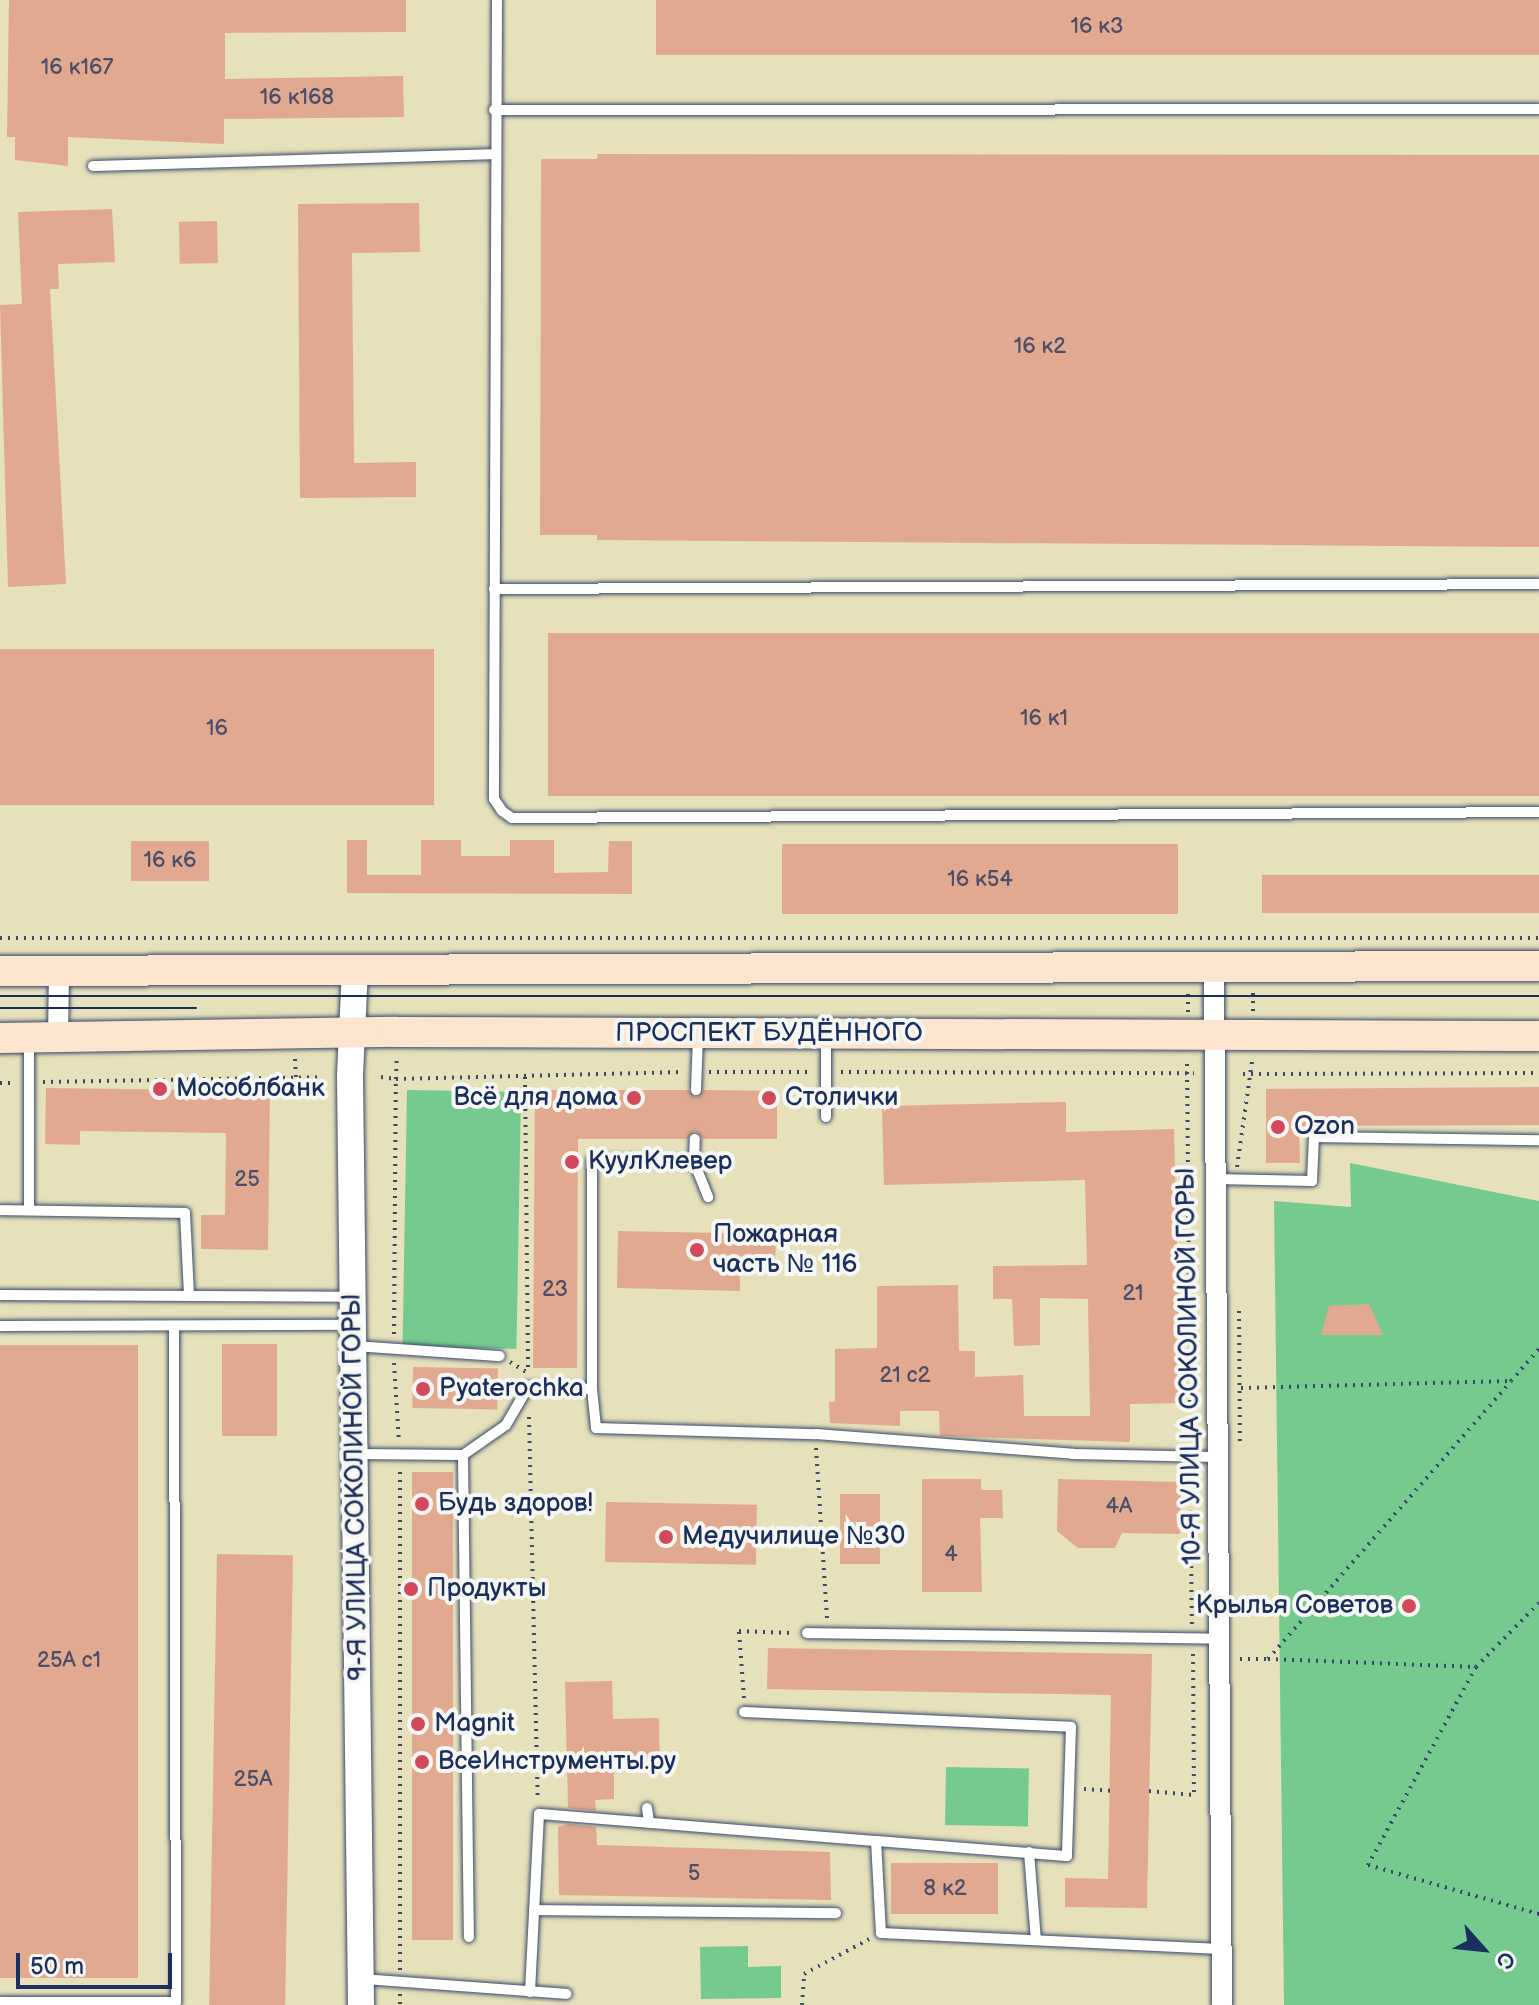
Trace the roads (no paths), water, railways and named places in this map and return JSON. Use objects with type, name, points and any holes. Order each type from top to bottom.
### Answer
[{"type":"main road","points":[[0,971],[1539,966]]},
{"type":"main road","name":"ПРОСПЕКТ БУДЁННОГО","points":[[29,1038],[352,1032],[826,1034],[1201,1030],[1539,1036]]},
{"type":"street","name":"10-Я УЛИЦА СОКОЛИНОЙ ГОРЫ","points":[[1214,966],[1201,1030],[1214,1179],[1222,2005]]},
{"type":"street","name":"9-Я УЛИЦА СОКОЛИНОЙ ГОРЫ","points":[[355,969],[352,1032],[361,2005]]},
{"type":"street","points":[[29,1038],[59,971]]},
{"type":"lane","points":[[497,0],[494,110],[494,799],[512,818],[1539,812]]},
{"type":"lane","points":[[494,110],[1539,109]]},
{"type":"lane","points":[[93,166],[494,154]]},
{"type":"lane","points":[[494,589],[1539,584]]},
{"type":"lane","points":[[696,1090],[698,1034]]},
{"type":"lane","points":[[826,1034],[826,1117]]},
{"type":"lane","points":[[29,1038],[29,1210]]},
{"type":"lane","points":[[1214,1179],[1312,1181],[1314,1137],[1539,1140]]},
{"type":"lane","points":[[695,1139],[694,1162],[708,1197]]},
{"type":"lane","points":[[694,1162],[592,1160],[592,1389],[596,1428],[816,1434],[1216,1457]]},
{"type":"lane","points":[[0,1210],[185,1213],[189,1296]]},
{"type":"lane","points":[[0,1295],[354,1297]]},
{"type":"lane","points":[[0,1326],[174,1326],[354,1335],[393,1349],[500,1356]]},
{"type":"lane","points":[[0,2002],[176,2002],[174,1326]]},
{"type":"lane","points":[[355,1454],[463,1455],[506,1425],[528,1387],[592,1389]]},
{"type":"lane","points":[[463,1455],[469,1937]]},
{"type":"lane","points":[[807,1633],[1219,1639]]},
{"type":"lane","points":[[530,1992],[539,1814],[1067,1856],[1071,1727],[744,1712]]},
{"type":"lane","points":[[647,1808],[649,1823]]},
{"type":"lane","points":[[876,1841],[881,1933],[1221,1949]]},
{"type":"lane","points":[[1029,1852],[1036,1940]]},
{"type":"lane","points":[[534,1910],[836,1913]]},
{"type":"lane","points":[[361,1978],[566,1994]]},
{"type":"tram line","points":[[0,996],[1539,996]]},
{"type":"tram line","points":[[0,1008],[196,1008]]},
{"type":"place","name":"Мособлбанк","points":[[160,1089]]},
{"type":"place","name":"Всё для дома","points":[[634,1098]]},
{"type":"place","name":"Столички","points":[[769,1098]]},
{"type":"place","name":"Ozon","points":[[1278,1127]]},
{"type":"place","name":"КуулКлевер","points":[[572,1162]]},
{"type":"place","name":"Пожарная часть № 116","points":[[697,1250]]},
{"type":"place","name":"Pyaterochka","points":[[423,1389]]},
{"type":"place","name":"Будь здоров!","points":[[422,1504]]},
{"type":"place","name":"Медучилище №30","points":[[666,1537]]},
{"type":"place","name":"Продукты","points":[[411,1589]]},
{"type":"place","name":"Крылья Советов","points":[[1409,1606]]},
{"type":"place","name":"Magnit","points":[[418,1724]]},
{"type":"place","name":"ВсеИнструменты.ру","points":[[422,1762]]}]
